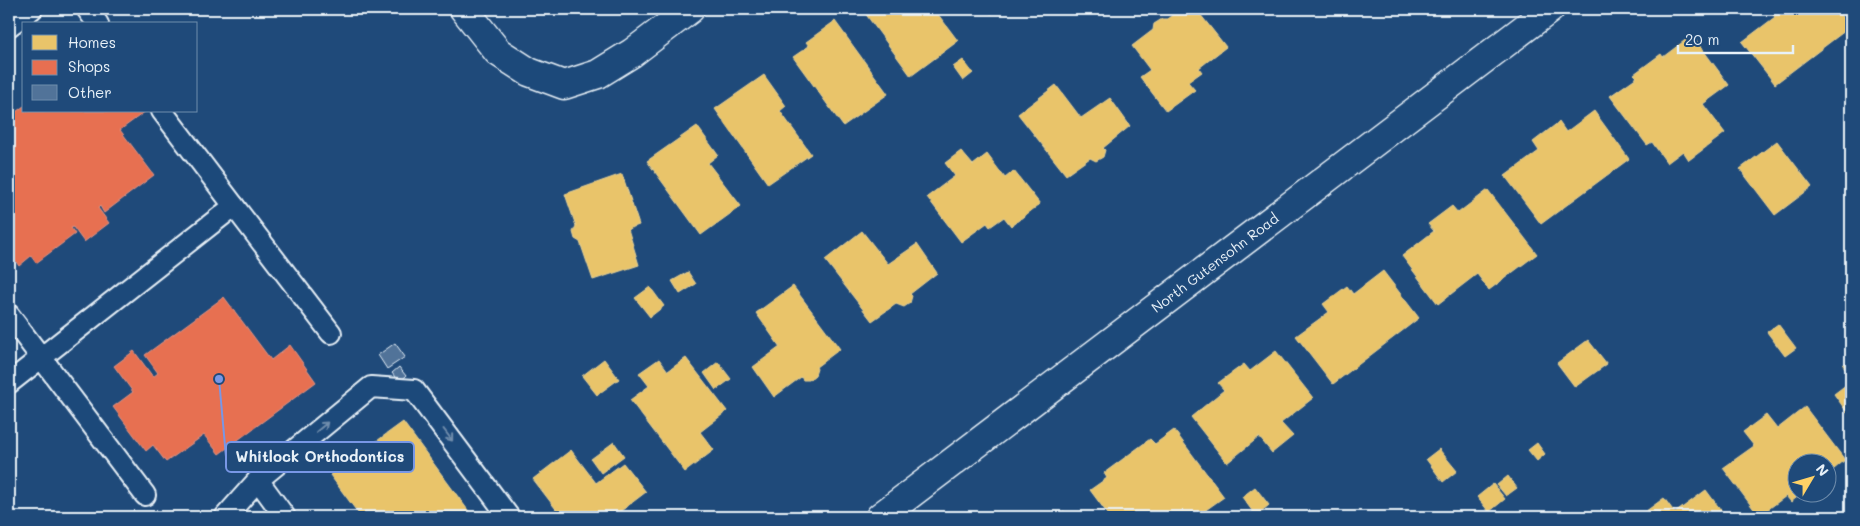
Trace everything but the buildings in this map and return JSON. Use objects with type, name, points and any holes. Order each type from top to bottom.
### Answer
[{"type":"street","points":[[464,9],[498,52],[529,72],[564,85],[598,74],[632,53],[690,9]]},
{"type":"street","name":"North Gutensohn Road","points":[[880,517],[1550,9]]},
{"type":"lane","points":[[9,26],[32,9]]},
{"type":"lane","points":[[87,9],[97,22]]},
{"type":"lane","points":[[163,112],[331,333]]},
{"type":"lane","points":[[9,383],[234,206]]},
{"type":"lane","points":[[9,315],[145,495]]},
{"type":"lane","points":[[225,517],[258,480],[371,387],[414,390],[509,517]]},
{"type":"lane","points":[[258,480],[285,517]]},
{"type":"place","name":"Whitlock Orthodontics","points":[[219,379]]}]
